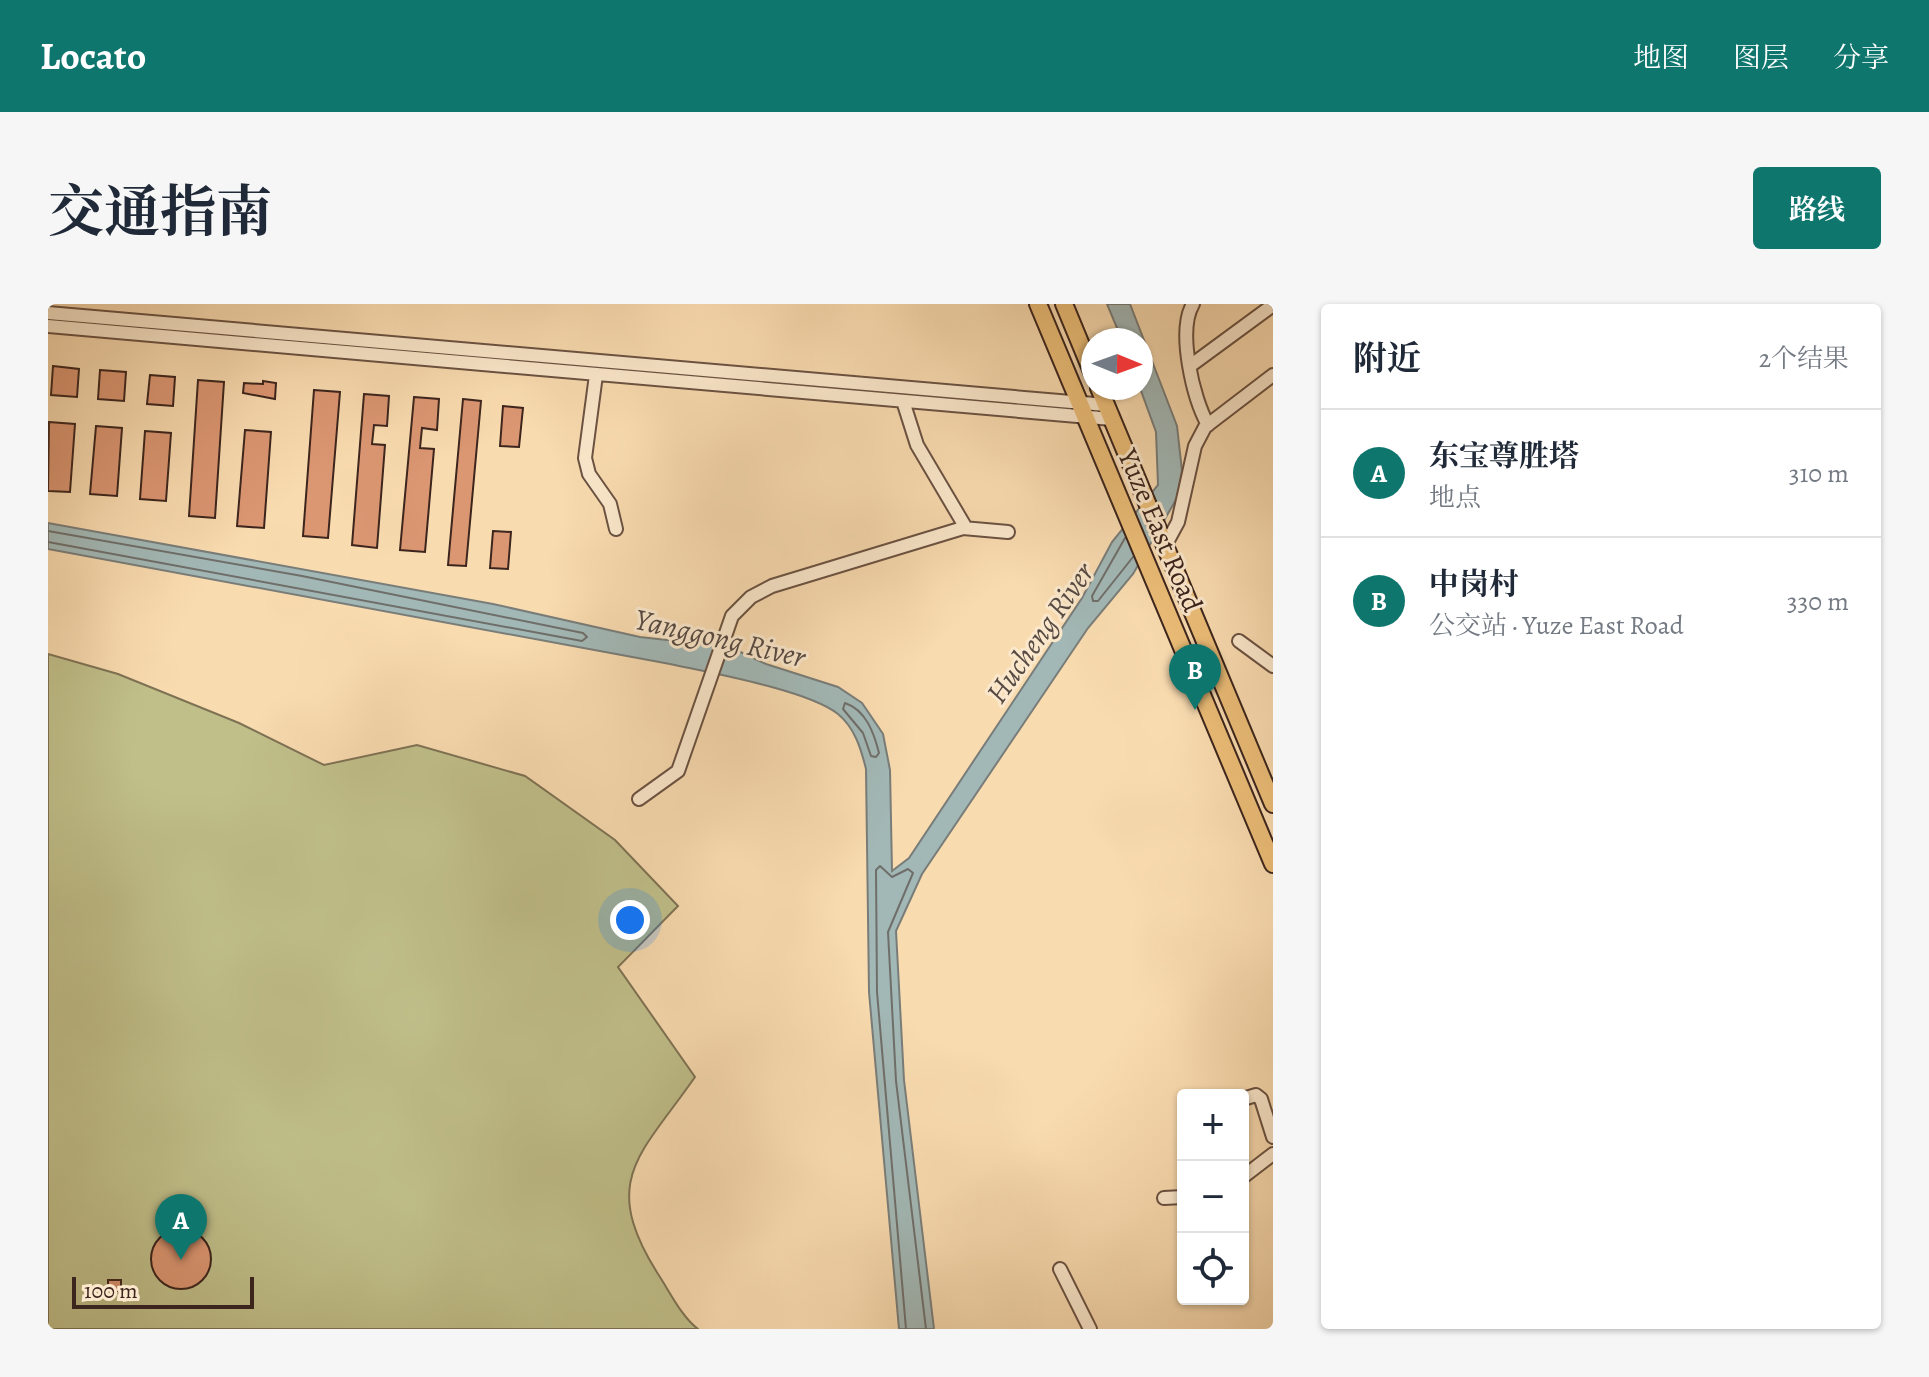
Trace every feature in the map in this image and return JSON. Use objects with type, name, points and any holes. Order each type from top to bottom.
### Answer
[{"type":"main road","name":"Yuze East Road","points":[[1038,304],[1273,864]]},
{"type":"main road","points":[[1064,304],[1081,345]]},
{"type":"main road","name":"Yuze East Road","points":[[1104,400],[1273,804]]},
{"type":"street","points":[[1193,304],[1188,316],[1190,366],[1194,396],[1208,425]]},
{"type":"street","points":[[1190,366],[1273,305]]},
{"type":"street","points":[[48,313],[1109,412]]},
{"type":"street","points":[[48,326],[903,401],[1082,410]]},
{"type":"street","points":[[596,375],[585,458],[589,474],[610,504],[616,529]]},
{"type":"street","points":[[1165,546],[1178,522],[1195,446],[1208,425],[1273,375]]},
{"type":"street","points":[[903,401],[917,445],[966,528]]},
{"type":"street","points":[[639,799],[678,771],[712,681],[732,616],[761,591],[966,528],[1008,532]]},
{"type":"street","points":[[1239,641],[1273,666]]},
{"type":"street","points":[[1249,1097],[1256,1095],[1261,1099],[1273,1137]]},
{"type":"street","points":[[1249,1172],[1273,1154]]},
{"type":"street","points":[[1164,1198],[1177,1197]]},
{"type":"street","points":[[1060,1269],[1090,1329]]},
{"type":"shaded area","points":[[48,654],[118,674],[239,723],[324,765],[417,745],[525,776],[615,840],[678,906],[618,967],[695,1077],[644,1149],[629,1191],[631,1215],[640,1242],[676,1303],[698,1329],[48,1329]]},
{"type":"water","points":[[1107,304],[1130,304],[1139,328],[1117,328]]},
{"type":"water","points":[[1153,364],[1177,426],[1182,471],[1177,498],[1133,574],[1088,628],[922,874],[896,931],[904,1080],[934,1329],[899,1329],[869,992],[866,769],[853,732],[838,714],[804,697],[733,677],[48,549],[48,523],[493,604],[640,637],[730,647],[766,664],[838,687],[862,703],[883,734],[890,770],[892,871],[909,858],[1082,598],[1112,542],[1158,485],[1156,432],[1144,400],[1153,400]]},
{"type":"building","points":[[53,366],[79,369],[77,397],[51,395]]},
{"type":"building","points":[[100,370],[126,372],[124,401],[98,399]]},
{"type":"building","points":[[150,375],[175,377],[173,406],[147,404]]},
{"type":"building","points":[[198,380],[224,382],[215,518],[189,516]]},
{"type":"building","points":[[263,381],[276,383],[275,399],[243,393],[244,383],[263,384]]},
{"type":"building","points":[[314,390],[340,392],[328,538],[303,536]]},
{"type":"building","points":[[364,394],[389,396],[387,426],[374,425],[372,444],[385,445],[377,548],[352,545]]},
{"type":"building","points":[[414,397],[439,399],[437,430],[422,428],[420,448],[434,449],[425,552],[400,550]]},
{"type":"building","points":[[463,399],[481,401],[466,566],[448,565]]},
{"type":"building","points":[[503,406],[523,408],[519,447],[500,446]]},
{"type":"building","points":[[49,422],[75,424],[70,492],[48,491]]},
{"type":"building","points":[[96,426],[122,428],[117,496],[90,494]]},
{"type":"building","points":[[245,430],[271,432],[264,528],[237,526]]},
{"type":"building","points":[[145,431],[171,433],[166,501],[140,499]]},
{"type":"building","points":[[493,531],[511,532],[508,569],[490,568]]},
{"type":"building","points":[[181,1229],[202,1238],[211,1259],[202,1280],[181,1289],[160,1280],[151,1259],[160,1238]]},
{"type":"building","points":[[108,1280],[121,1280],[121,1291],[108,1291]]},
{"type":"place","name":"中岗村","points":[[1195,710]]},
{"type":"place","name":"东宝尊胜塔","points":[[181,1260]]},
{"type":"water label","name":"Hucheng River","points":[[1040,633]]},
{"type":"water label","name":"Yanggong River","points":[[720,638]]}]
